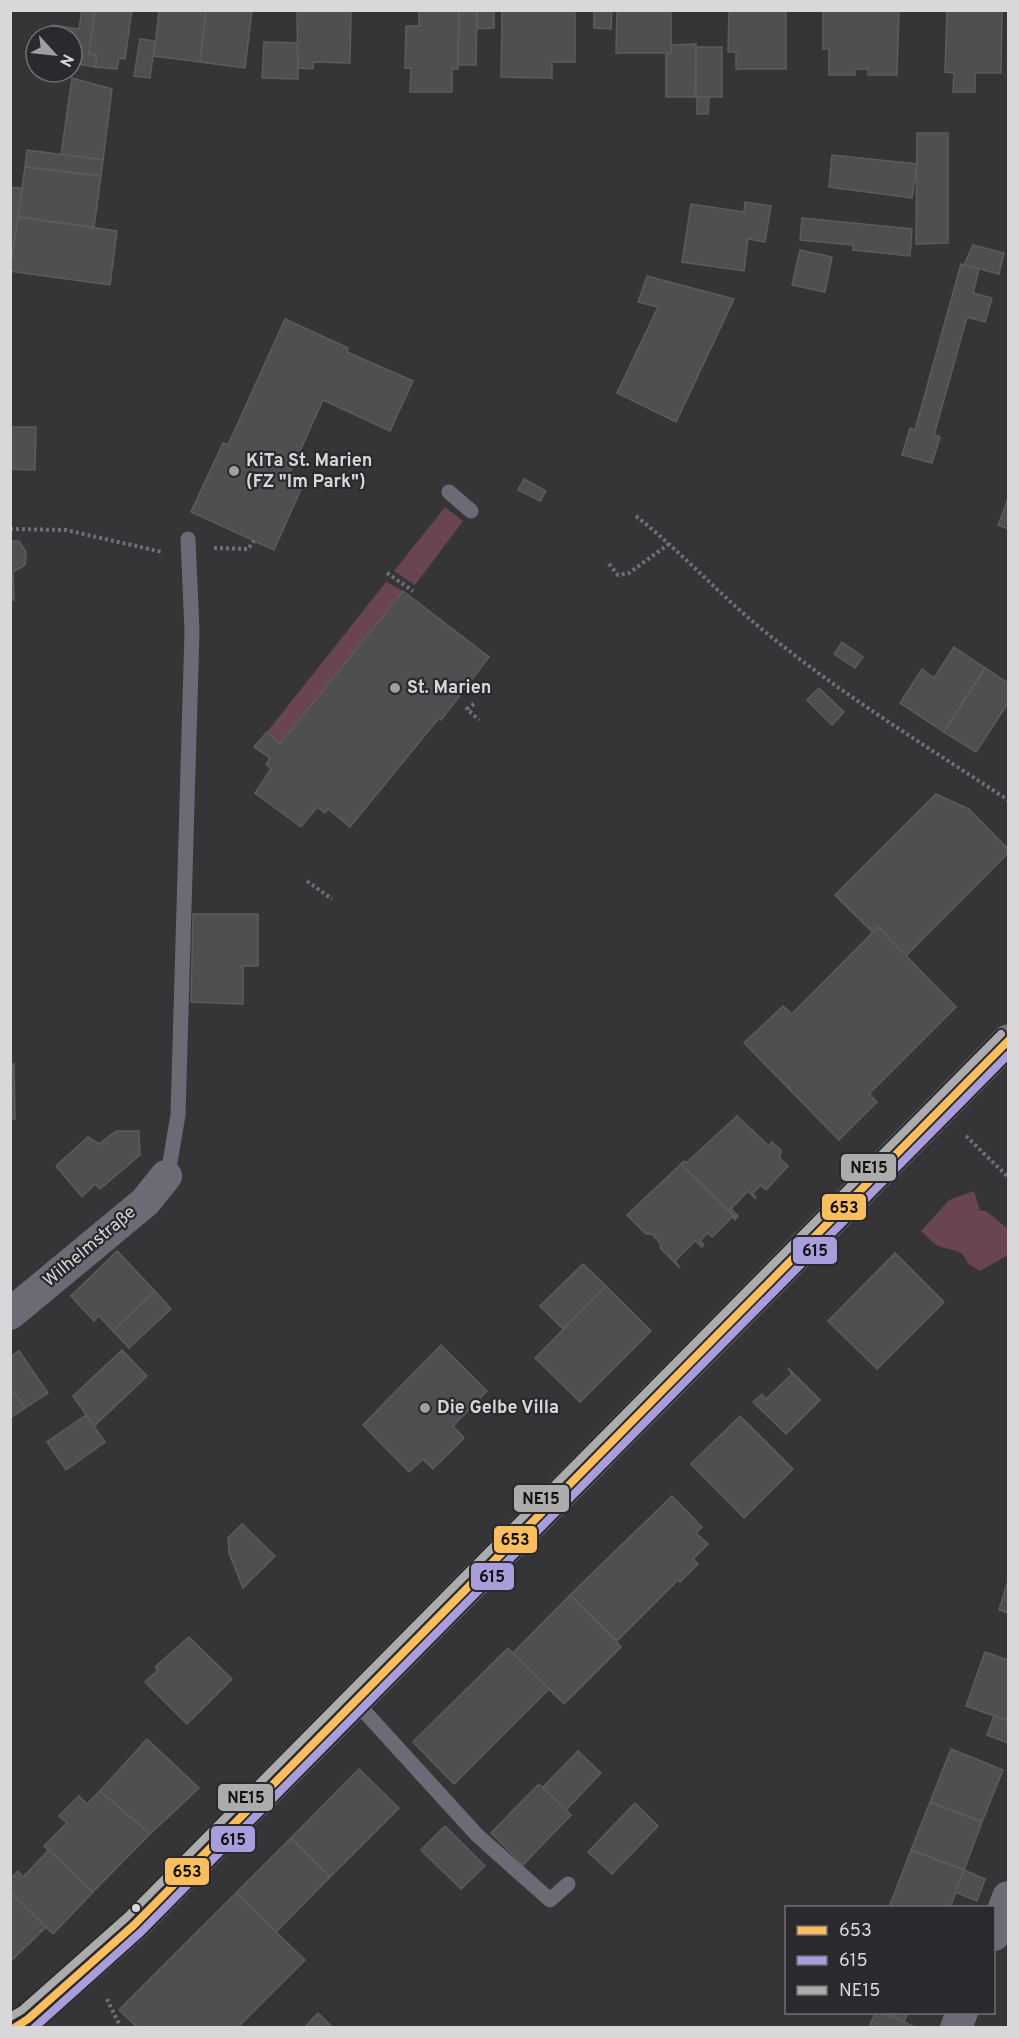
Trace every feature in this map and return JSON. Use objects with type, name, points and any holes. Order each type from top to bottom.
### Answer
[{"type":"main road","points":[[13,2028],[36,2012],[134,1925],[1008,1041]]},
{"type":"street","name":"Wilhelmstraße","points":[[10,1314],[145,1202],[168,1172]]},
{"type":"street","points":[[995,1930],[1008,1897]]},
{"type":"street","points":[[956,2028],[962,2014]]},
{"type":"lane","points":[[449,492],[471,511]]},
{"type":"lane","points":[[168,1172],[178,1114],[192,631],[191,559],[188,539]]},
{"type":"lane","points":[[354,1700],[477,1835],[510,1866],[550,1900],[568,1884]]},
{"type":"path","points":[[636,516],[758,626],[861,704],[1008,800]]},
{"type":"path","points":[[10,529],[66,530],[191,559],[201,548],[248,549],[254,541]]},
{"type":"path","points":[[609,564],[618,575],[629,573],[669,544]]},
{"type":"path","points":[[387,573],[413,591]]},
{"type":"path","points":[[474,704],[467,709],[479,720]]},
{"type":"path","points":[[308,881],[332,900]]},
{"type":"path","points":[[989,1157],[1008,1176]]},
{"type":"shaded area","points":[[445,507],[463,521],[415,585],[394,571]]},
{"type":"shaded area","points":[[386,582],[403,591],[280,744],[267,732]]},
{"type":"shaded area","points":[[974,1191],[980,1211],[986,1211],[1008,1229],[1008,1255],[980,1271],[968,1264],[961,1253],[938,1246],[921,1231],[949,1200]]},
{"type":"building","points":[[82,10],[95,10],[89,54],[97,55],[95,67],[84,65],[84,24],[80,24]]},
{"type":"building","points":[[95,10],[132,10],[125,59],[119,58],[117,69],[95,67],[97,55],[89,54]]},
{"type":"building","points":[[159,10],[206,10],[200,62],[154,56]]},
{"type":"building","points":[[206,10],[252,10],[245,68],[200,62]]},
{"type":"building","points":[[297,10],[351,10],[350,63],[313,62],[313,69],[298,68]]},
{"type":"building","points":[[419,10],[459,10],[458,69],[452,69],[452,92],[410,92],[411,68],[405,68],[406,26],[419,26]]},
{"type":"building","points":[[459,10],[477,10],[476,65],[458,65]]},
{"type":"building","points":[[477,10],[494,10],[494,28],[477,29]]},
{"type":"building","points":[[502,10],[575,10],[575,62],[552,62],[552,78],[501,77]]},
{"type":"building","points":[[594,10],[612,10],[611,29],[594,28]]},
{"type":"building","points":[[617,10],[671,10],[671,53],[616,53]]},
{"type":"building","points":[[729,10],[786,10],[786,69],[736,69],[736,52],[728,52]]},
{"type":"building","points":[[823,10],[899,10],[897,75],[868,75],[868,69],[856,69],[855,75],[829,75],[829,49],[823,49]]},
{"type":"building","points":[[947,10],[1002,10],[1001,73],[975,73],[975,92],[953,92],[954,73],[945,72]]},
{"type":"building","points":[[140,39],[155,41],[150,78],[134,76]]},
{"type":"building","points":[[264,42],[297,43],[298,79],[262,78]]},
{"type":"building","points":[[696,44],[695,97],[666,97],[666,54],[671,53],[671,45]]},
{"type":"building","points":[[696,47],[722,47],[722,97],[696,97]]},
{"type":"building","points":[[84,81],[112,89],[103,160],[61,155],[71,84],[84,84]]},
{"type":"building","points":[[697,97],[709,97],[708,114],[697,114]]},
{"type":"building","points":[[917,133],[948,133],[948,243],[916,244]]},
{"type":"building","points":[[27,150],[103,160],[101,176],[25,167]]},
{"type":"building","points":[[832,155],[917,164],[912,198],[829,187]]},
{"type":"building","points":[[25,167],[101,176],[94,227],[18,217]]},
{"type":"building","points":[[10,188],[22,188],[15,236],[10,236]]},
{"type":"building","points":[[745,202],[771,206],[765,242],[748,239],[744,271],[682,262],[691,204],[744,212]]},
{"type":"building","points":[[18,217],[117,231],[110,285],[10,271]]},
{"type":"building","points":[[802,218],[912,229],[910,256],[853,250],[853,245],[800,240]]},
{"type":"building","points":[[10,236],[15,236],[10,269]]},
{"type":"building","points":[[973,245],[1004,253],[999,274],[964,265]]},
{"type":"building","points":[[800,250],[832,257],[825,292],[792,285]]},
{"type":"building","points":[[961,264],[979,269],[973,293],[992,298],[985,322],[967,317],[934,435],[940,437],[932,463],[902,455],[910,428],[915,430]]},
{"type":"building","points":[[647,276],[734,299],[676,422],[617,393],[658,307],[638,302]]},
{"type":"building","points":[[285,319],[348,348],[347,352],[413,381],[390,431],[323,400],[290,473],[305,480],[274,550],[191,512],[223,443],[228,445]]},
{"type":"building","points":[[10,427],[36,427],[35,470],[10,469]]},
{"type":"building","points":[[524,479],[546,491],[540,501],[518,490]]},
{"type":"building","points":[[1008,499],[1008,529],[998,525]]},
{"type":"building","points":[[10,541],[19,541],[26,552],[25,565],[13,572],[14,600],[10,600]]},
{"type":"building","name":"St. Marien","points":[[403,591],[489,657],[441,720],[439,718],[350,827],[328,809],[325,813],[317,807],[301,827],[255,793],[271,769],[266,764],[270,758],[254,747],[267,732],[280,744]]},
{"type":"building","points":[[842,642],[863,657],[855,668],[834,654]]},
{"type":"building","points":[[954,647],[985,668],[944,732],[900,703],[922,669],[934,678]]},
{"type":"building","points":[[985,668],[1008,683],[1008,703],[976,752],[944,732]]},
{"type":"building","points":[[819,688],[844,712],[832,725],[807,700]]},
{"type":"building","points":[[936,794],[969,809],[1008,849],[1008,853],[906,956],[878,927],[873,933],[835,895]]},
{"type":"building","points":[[193,914],[258,914],[258,966],[243,966],[243,1004],[191,1002]]},
{"type":"building","points":[[878,927],[956,1007],[869,1094],[877,1102],[839,1140],[744,1043],[783,1006],[792,1014]]},
{"type":"building","points":[[10,1064],[14,1064],[15,1119],[10,1119]]},
{"type":"building","points":[[737,1116],[769,1146],[772,1142],[781,1150],[780,1158],[788,1166],[766,1190],[761,1185],[753,1193],[756,1199],[748,1191],[731,1209],[738,1216],[736,1218],[681,1164],[684,1161],[686,1163]]},
{"type":"building","points":[[116,1131],[139,1131],[140,1155],[100,1189],[95,1184],[82,1197],[56,1166],[88,1137],[99,1144]]},
{"type":"building","points":[[681,1164],[736,1218],[735,1220],[732,1217],[712,1237],[707,1233],[700,1241],[704,1245],[702,1247],[695,1241],[675,1261],[680,1268],[661,1249],[660,1243],[652,1234],[646,1234],[627,1215]]},
{"type":"building","points":[[117,1251],[155,1291],[113,1331],[99,1316],[94,1321],[71,1296]]},
{"type":"building","points":[[895,1253],[944,1302],[877,1369],[828,1321]]},
{"type":"building","points":[[583,1264],[606,1286],[563,1329],[540,1306]]},
{"type":"building","points":[[606,1286],[651,1331],[580,1402],[535,1358]]},
{"type":"building","points":[[155,1291],[171,1309],[129,1348],[113,1331]]},
{"type":"building","name":"Die Gelbe Villa","points":[[441,1345],[487,1391],[453,1426],[464,1438],[433,1469],[423,1459],[409,1472],[363,1425]]},
{"type":"building","points":[[122,1350],[147,1376],[94,1426],[73,1396]]},
{"type":"building","points":[[19,1351],[48,1393],[25,1408],[10,1387],[10,1357]]},
{"type":"building","points":[[788,1368],[820,1400],[786,1434],[753,1402],[762,1394],[766,1399],[792,1374]]},
{"type":"building","points":[[10,1387],[25,1408],[10,1418]]},
{"type":"building","points":[[86,1415],[105,1442],[66,1470],[47,1442]]},
{"type":"building","points":[[740,1416],[793,1469],[744,1518],[691,1464]]},
{"type":"building","points":[[672,1496],[702,1527],[696,1533],[708,1544],[693,1559],[698,1564],[680,1582],[678,1580],[617,1641],[570,1595]]},
{"type":"building","points":[[242,1524],[275,1556],[243,1588],[229,1553],[228,1538]]},
{"type":"building","points":[[1008,1581],[1008,1613],[999,1610]]},
{"type":"building","points":[[570,1595],[621,1647],[564,1704],[513,1653]]},
{"type":"building","points":[[189,1637],[232,1679],[187,1724],[145,1682],[158,1670],[155,1667]]},
{"type":"building","points":[[508,1648],[549,1689],[454,1784],[413,1742]]},
{"type":"building","points":[[985,1652],[1008,1660],[1008,1721],[966,1706]]},
{"type":"building","points":[[994,1716],[1008,1721],[1008,1743],[987,1735]]},
{"type":"building","points":[[147,1739],[199,1788],[150,1834],[100,1791]]},
{"type":"building","points":[[951,1749],[1003,1770],[982,1822],[930,1802]]},
{"type":"building","points":[[578,1751],[601,1773],[566,1810],[543,1787]]},
{"type":"building","points":[[359,1769],[399,1808],[330,1877],[291,1838]]},
{"type":"building","points":[[539,1784],[571,1815],[523,1865],[491,1833]]},
{"type":"building","points":[[100,1791],[150,1834],[93,1892],[44,1846],[67,1823],[59,1816],[79,1796],[87,1804]]},
{"type":"building","points":[[930,1802],[982,1822],[964,1870],[911,1850]]},
{"type":"building","points":[[635,1803],[658,1826],[612,1874],[588,1852]]},
{"type":"building","points":[[445,1826],[485,1866],[461,1889],[421,1850]]},
{"type":"building","points":[[291,1838],[330,1877],[276,1932],[236,1893]]},
{"type":"building","points":[[49,1850],[93,1892],[53,1934],[10,1892],[10,1879],[18,1871],[23,1877]]},
{"type":"building","points":[[911,1850],[964,1870],[951,1906],[890,1905]]},
{"type":"building","points":[[964,1870],[985,1879],[977,1901],[955,1892]]},
{"type":"building","points":[[10,1892],[46,1927],[10,1962]]},
{"type":"building","points":[[236,1893],[305,1960],[237,2028],[138,2028],[119,2010]]},
{"type":"building","points":[[318,2013],[333,2028],[304,2028]]},
{"type":"building","points":[[875,2014],[886,2014],[915,2027],[872,2028],[869,2027]]},
{"type":"building","points":[[886,2014],[907,2014],[904,2022]]},
{"type":"transit line","name":"NE15","points":[[10,2017],[22,2010],[127,1917],[1001,1034]]},
{"type":"transit line","name":"653","points":[[14,2028],[28,2019],[134,1925],[1008,1041]]},
{"type":"transit line","name":"615","points":[[34,2028],[141,1932],[1008,1055]]},
{"type":"place","name":"KiTa St. Marien (FZ \"Im Park\")","points":[[234,471]]},
{"type":"place","name":"St. Marien","points":[[395,688]]},
{"type":"place","name":"Die Gelbe Villa","points":[[425,1408]]}]
